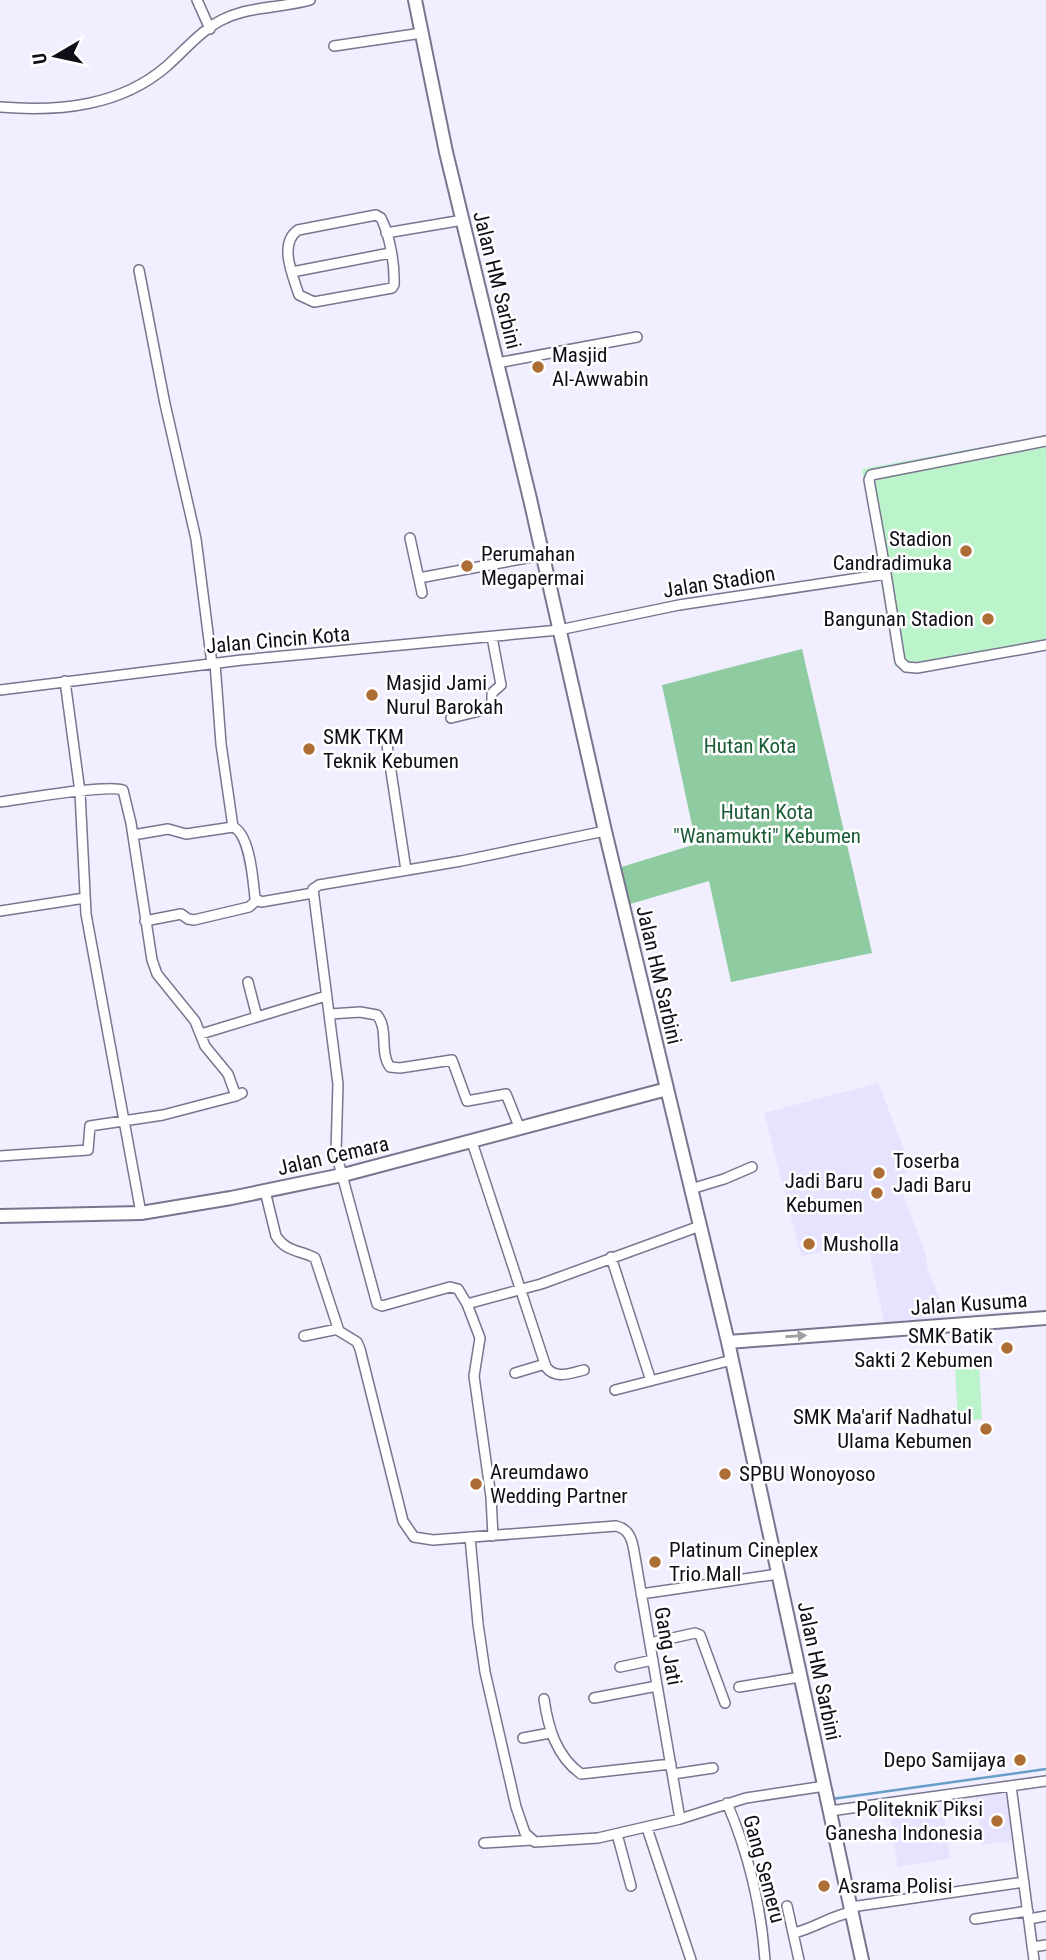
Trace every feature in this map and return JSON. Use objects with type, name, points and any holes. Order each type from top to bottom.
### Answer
[{"type":"main road","name":"Jalan HM Sarbini","points":[[415,0],[443,135],[543,555],[605,831],[728,1342],[862,1960]]},
{"type":"main road","name":"Jalan Cemara","points":[[0,1216],[141,1213],[265,1191],[472,1142],[667,1089]]},
{"type":"main road","name":"Jalan Kusuma","points":[[728,1342],[1046,1318]]},
{"type":"street","points":[[197,0],[210,29]]},
{"type":"street","points":[[0,107],[66,107],[121,95],[149,81],[223,19],[246,11],[310,0]]},
{"type":"street","points":[[334,46],[422,33]]},
{"type":"street","points":[[376,215],[381,218],[390,253],[394,285],[386,290],[314,302],[299,295],[292,272],[288,241],[298,230],[376,215]]},
{"type":"street","points":[[386,233],[463,220]]},
{"type":"street","points":[[292,272],[390,253]]},
{"type":"street","points":[[139,270],[165,404],[196,539],[233,827]]},
{"type":"street","points":[[498,363],[637,337]]},
{"type":"street","points":[[1046,441],[871,475],[869,480],[900,661],[906,667],[917,668],[1046,645]]},
{"type":"street","points":[[410,538],[422,593]]},
{"type":"street","points":[[419,578],[543,555]]},
{"type":"street","name":"Jalan Stadion","points":[[559,630],[668,607],[886,574]]},
{"type":"street","name":"Jalan Cincin Kota","points":[[0,690],[213,663],[559,630]]},
{"type":"street","points":[[451,718],[492,708],[492,692],[501,685],[492,637]]},
{"type":"street","points":[[65,681],[80,792],[85,898],[96,977],[141,1213]]},
{"type":"street","points":[[387,745],[406,870]]},
{"type":"street","points":[[0,802],[120,788],[123,790],[133,835],[152,960],[157,974],[195,1021],[212,1057],[228,1074],[239,1094],[163,1115],[90,1126],[88,1150],[0,1156]]},
{"type":"street","points":[[133,835],[168,829],[186,834],[233,827],[238,829],[244,839],[257,900]]},
{"type":"street","points":[[265,1191],[279,1241],[293,1251],[312,1256],[318,1262],[338,1329],[356,1342],[360,1349],[403,1521],[414,1537],[421,1539],[494,1536],[474,1376],[480,1338],[467,1304],[458,1289],[450,1287],[378,1306],[340,1175],[335,1153],[338,1084],[313,893],[314,887],[319,885],[605,831]]},
{"type":"street","points":[[257,900],[261,902],[313,893]]},
{"type":"street","points":[[0,911],[85,898]]},
{"type":"street","points":[[145,921],[181,914],[194,920],[252,906],[257,900]]},
{"type":"street","points":[[248,982],[257,1017]]},
{"type":"street","points":[[201,1034],[326,996]]},
{"type":"street","points":[[330,1014],[360,1012],[377,1015],[383,1024],[384,1051],[390,1067],[400,1068],[452,1060],[467,1101],[506,1094],[520,1129]]},
{"type":"street","points":[[472,1142],[545,1364],[555,1375],[584,1370]]},
{"type":"street","points":[[691,1189],[752,1167]]},
{"type":"street","points":[[467,1304],[522,1290],[699,1226]]},
{"type":"street","points":[[611,1257],[651,1381]]},
{"type":"street","points":[[304,1336],[338,1329]]},
{"type":"street","points":[[615,1390],[732,1360]]},
{"type":"street","points":[[514,1373],[545,1364]]},
{"type":"street","name":"Gang Jati","points":[[494,1536],[616,1526],[623,1528],[632,1540],[680,1819]]},
{"type":"street","points":[[470,1537],[485,1672],[516,1807],[525,1833],[532,1840]]},
{"type":"street","points":[[641,1594],[778,1574]]},
{"type":"street","points":[[650,1643],[695,1633],[700,1635],[725,1703]]},
{"type":"street","points":[[620,1667],[653,1660]]},
{"type":"street","points":[[739,1687],[800,1677]]},
{"type":"street","points":[[594,1698],[657,1686]]},
{"type":"street","points":[[544,1699],[550,1733],[559,1749],[581,1774],[713,1768]]},
{"type":"street","points":[[523,1738],[550,1733]]},
{"type":"street","name":"Gang Semeru","points":[[765,1960],[762,1926],[739,1832],[727,1803],[827,1799],[1011,1786],[1046,1781]]},
{"type":"street","points":[[1011,1786],[1034,1960]]},
{"type":"street","points":[[484,1843],[567,1841],[617,1834],[680,1819],[727,1803]]},
{"type":"street","points":[[647,1828],[691,1960]]},
{"type":"street","points":[[617,1834],[631,1886]]},
{"type":"street","points":[[794,1933],[814,1928],[832,1916],[850,1911],[1024,1882]]},
{"type":"street","points":[[787,1906],[799,1960]]},
{"type":"street","points":[[975,1919],[1046,1916]]},
{"type":"street","points":[[1032,1947],[1046,1945]]},
{"type":"shaded area","name":"Jadi Baru Kebumen","points":[[878,1083],[912,1169],[896,1177],[926,1255],[927,1267],[945,1313],[947,1330],[886,1330],[867,1243],[801,1256],[764,1113]]},
{"type":"shaded area","name":"Politeknik Piksi Ganesha Indonesia","points":[[1011,1786],[1018,1840],[982,1845],[975,1791]]},
{"type":"shaded area","points":[[941,1796],[950,1858],[898,1867],[887,1803]]},
{"type":"green space","name":"Stadion Candradimuka","points":[[1046,435],[1046,645],[895,667],[862,469]]},
{"type":"green space","name":"Hutan Kota \"Wanamukti\" Kebumen","points":[[802,649],[872,953],[731,982],[709,881],[623,906],[615,869],[696,844],[662,685]]},
{"type":"green space","points":[[979,1365],[982,1419],[958,1422],[955,1366]]},
{"type":"waterway","points":[[832,1799],[1046,1769]]},
{"type":"place","name":"Masjid Al-Awwabin","points":[[538,367]]},
{"type":"place","name":"Stadion Candradimuka","points":[[966,551]]},
{"type":"place","name":"Perumahan Megapermai","points":[[467,566]]},
{"type":"place","name":"Bangunan Stadion","points":[[988,619]]},
{"type":"place","name":"Masjid Jami Nurul Barokah","points":[[372,695]]},
{"type":"place","name":"SMK TKM Teknik Kebumen","points":[[309,749]]},
{"type":"place","name":"Toserba Jadi Baru","points":[[879,1173]]},
{"type":"place","name":"Jadi Baru Kebumen","points":[[877,1193]]},
{"type":"place","name":"Musholla","points":[[809,1244]]},
{"type":"place","name":"SMK Batik Sakti 2 Kebumen","points":[[1007,1348]]},
{"type":"place","name":"SMK Ma'arif Nadhatul Ulama Kebumen","points":[[986,1429]]},
{"type":"place","name":"SPBU Wonoyoso","points":[[725,1474]]},
{"type":"place","name":"Areumdawo Wedding Partner","points":[[476,1484]]},
{"type":"place","name":"Platinum Cineplex Trio Mall","points":[[655,1562]]},
{"type":"place","name":"Depo Samijaya","points":[[1020,1760]]},
{"type":"place","name":"Politeknik Piksi Ganesha Indonesia","points":[[997,1821]]},
{"type":"place","name":"Asrama Polisi","points":[[824,1886]]},
{"type":"park label","name":"Hutan Kota","points":[[750,746]]}]
